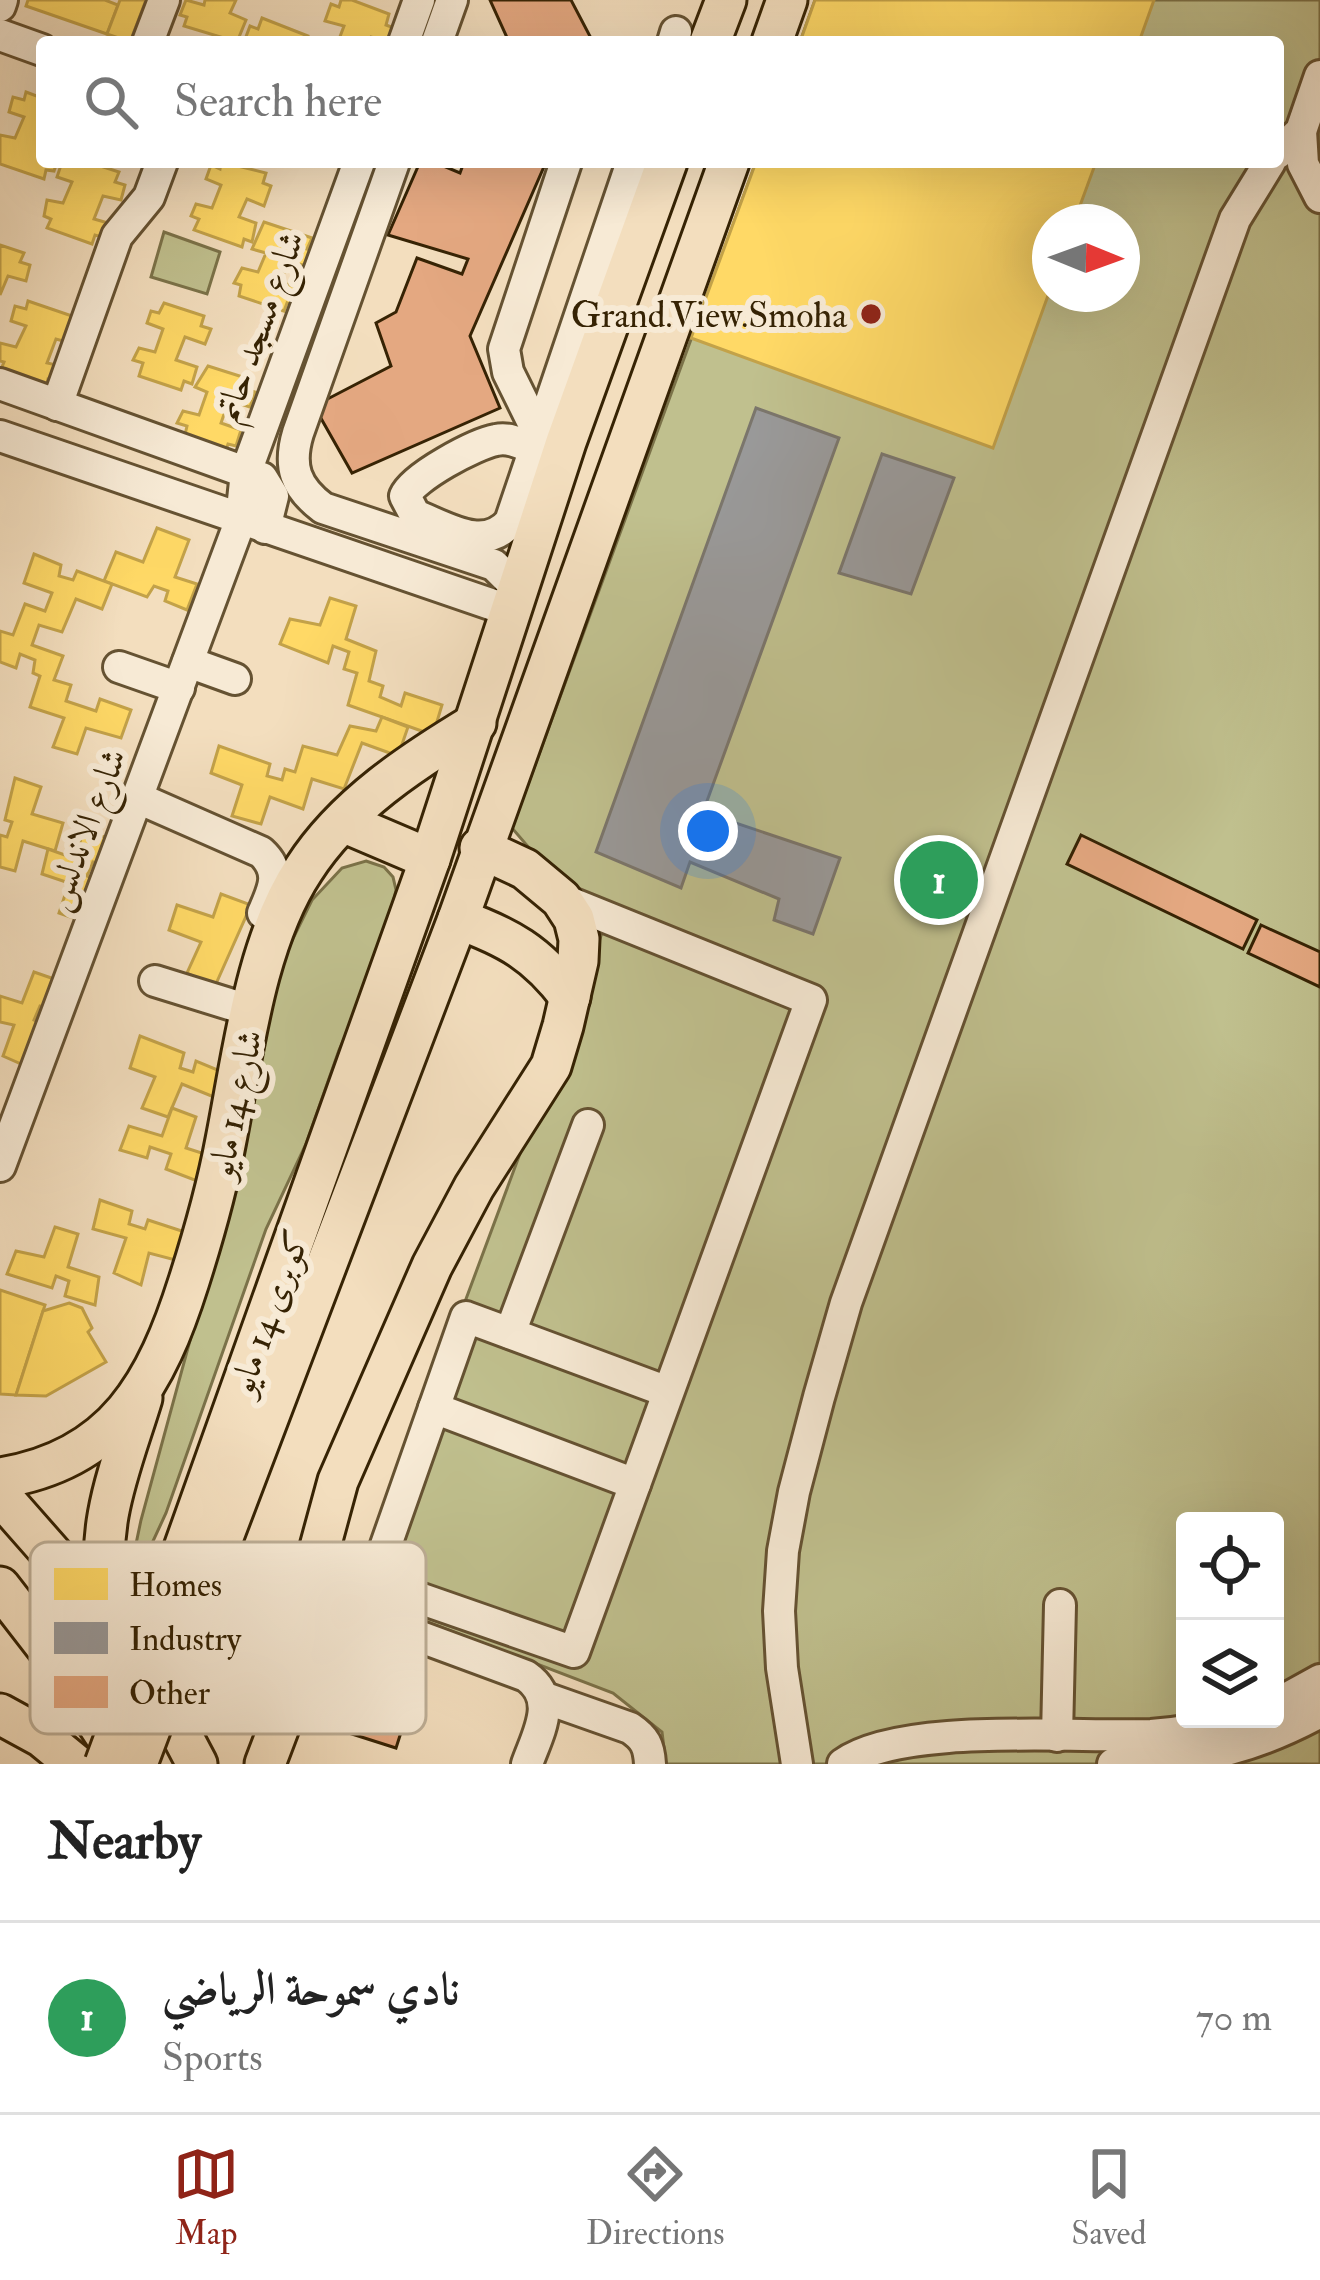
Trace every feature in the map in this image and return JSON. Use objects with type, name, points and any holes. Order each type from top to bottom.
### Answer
[{"type":"main road","points":[[690,36],[725,0]]},
{"type":"main road","points":[[774,36],[788,0]]},
{"type":"main road","points":[[343,822],[430,859],[515,600],[543,451],[664,168]]},
{"type":"main road","points":[[570,997],[538,958],[520,945],[458,919],[727,168]]},
{"type":"main road","name":"شارع 14 مايو","points":[[0,1478],[53,1463],[82,1448],[113,1424],[146,1387],[169,1343],[213,1205],[240,1060],[265,962],[290,894],[303,869],[343,822],[407,766],[476,723]]},
{"type":"main road","points":[[321,1542],[338,1480],[401,1331],[474,1186],[551,1066],[570,997],[579,939],[561,898],[524,869],[480,848]]},
{"type":"main road","name":"كوبرى 14 مايو","points":[[200,1542],[430,859]]},
{"type":"main road","name":"كوبرى 14 مايو","points":[[206,1542],[458,919]]},
{"type":"main road","points":[[104,1542],[146,1387]]},
{"type":"main road","points":[[0,1495],[41,1542]]},
{"type":"main road","points":[[0,1587],[30,1626]]},
{"type":"main road","points":[[0,1714],[30,1731]]},
{"type":"main road","points":[[35,1734],[75,1764]]},
{"type":"main road","points":[[104,1734],[124,1764]]},
{"type":"main road","name":"كوبرى 14 مايو","points":[[105,1764],[119,1734]]},
{"type":"main road","name":"كوبرى 14 مايو","points":[[137,1764],[145,1734]]},
{"type":"main road","points":[[165,1734],[183,1764]]},
{"type":"main road","points":[[181,1734],[197,1764]]},
{"type":"main road","points":[[245,1764],[258,1734]]},
{"type":"main road","points":[[266,1764],[277,1734]]},
{"type":"main road","points":[[281,1764],[282,1734]]},
{"type":"street","points":[[150,36],[164,0]]},
{"type":"street","points":[[406,36],[419,0]]},
{"type":"street","points":[[439,36],[452,0]]},
{"type":"street","points":[[0,35],[36,48]]},
{"type":"street","points":[[1320,76],[1301,131],[1303,164],[1320,197]]},
{"type":"street","points":[[1284,147],[1301,131]]},
{"type":"street","points":[[57,405],[117,236],[149,197],[160,168]]},
{"type":"street","name":"شارع مسجد حاتم","points":[[253,523],[246,472],[357,168]]},
{"type":"street","points":[[392,168],[298,433],[292,454],[294,476],[305,495],[322,508],[494,565],[515,600]]},
{"type":"street","points":[[543,451],[508,372],[504,349],[564,168]]},
{"type":"street","points":[[543,451],[630,168]]},
{"type":"street","points":[[796,1764],[781,1649],[784,1551],[794,1492],[846,1303],[1235,219],[1266,168]]},
{"type":"street","points":[[246,472],[10,388],[2,443],[515,600]]},
{"type":"street","name":"شارع الاندلس","points":[[0,1166],[183,675],[253,523]]},
{"type":"street","points":[[119,667],[236,679]]},
{"type":"street","points":[[137,798],[261,852],[274,869],[273,890],[245,967],[239,1007],[240,1060]]},
{"type":"street","points":[[426,1600],[574,1652],[812,1000],[561,898]]},
{"type":"street","points":[[155,981],[239,1007]]},
{"type":"street","points":[[510,1333],[588,1125]]},
{"type":"street","points":[[387,1542],[466,1317],[668,1393]]},
{"type":"street","points":[[434,1408],[635,1484]]},
{"type":"street","points":[[1057,1736],[1060,1605]]},
{"type":"street","points":[[426,1639],[526,1676],[538,1685],[545,1698],[545,1713],[527,1764]]},
{"type":"street","points":[[1284,1700],[1320,1680]]},
{"type":"street","points":[[545,1698],[630,1728],[649,1748],[650,1764]]},
{"type":"street","points":[[1113,1764],[1197,1759],[1284,1732],[1320,1712]]},
{"type":"street","points":[[862,1760],[926,1738],[1154,1735],[1198,1730],[1236,1744]]},
{"type":"green space","points":[[815,0],[1320,0],[1320,1764],[666,1764],[662,1732],[613,1693],[426,1622],[426,1542],[376,1542],[602,933],[512,828],[754,168],[1284,168],[1284,36],[802,36]]},
{"type":"green space","points":[[164,232],[220,252],[207,294],[151,277]]},
{"type":"green space","points":[[366,861],[384,867],[393,877],[396,890],[380,959],[339,1050],[306,1144],[266,1229],[166,1513],[153,1542],[136,1542],[209,1271],[279,967],[312,900],[342,868]]},
{"type":"building: Homes","points":[[28,0],[105,0],[118,5],[107,34],[26,6]]},
{"type":"building: Homes","points":[[120,0],[146,0],[132,36],[107,34]]},
{"type":"building: Homes","points":[[186,0],[204,5],[205,0],[236,0],[230,13],[246,20],[239,36],[217,36],[184,26],[187,17],[180,15]]},
{"type":"building: Homes","points":[[341,0],[352,0],[389,14],[386,25],[394,28],[392,36],[340,36],[344,26],[325,21],[331,4],[339,7]]},
{"type":"building: Homes","points":[[815,0],[1154,0],[1141,36],[802,36]]},
{"type":"building: Homes","points":[[262,18],[308,36],[246,36],[250,26],[258,29]]},
{"type":"building: Homes","points":[[26,92],[36,96],[36,168],[55,168],[46,170],[44,179],[0,164],[0,135],[15,138],[24,117],[9,112],[13,97],[24,100]]},
{"type":"building: Homes","points":[[60,168],[119,172],[115,182],[125,185],[121,200],[103,196],[94,219],[108,223],[102,237],[95,235],[92,244],[47,228],[51,219],[44,216],[47,200],[63,203],[72,182],[57,177]]},
{"type":"building: Homes","points":[[210,168],[266,173],[263,183],[271,186],[264,206],[247,199],[239,217],[256,223],[252,242],[244,239],[242,247],[194,230],[199,219],[191,216],[196,204],[212,208],[221,185],[206,179]]},
{"type":"building: Homes","name":"Grand.View.Smoha","points":[[754,168],[1094,168],[1081,204],[1032,204],[1032,312],[1042,312],[993,448],[691,338]]},
{"type":"building: Homes","points":[[264,222],[312,238],[307,249],[314,251],[308,266],[289,262],[280,282],[299,288],[292,306],[287,303],[284,311],[239,296],[241,285],[234,283],[242,268],[258,272],[266,253],[252,249]]},
{"type":"building: Homes","points":[[0,245],[24,253],[20,262],[30,265],[26,281],[8,276],[0,295]]},
{"type":"building: Homes","points":[[28,301],[72,316],[69,326],[79,329],[74,344],[56,339],[47,363],[61,366],[56,381],[48,379],[46,388],[0,372],[4,362],[0,361],[0,343],[16,347],[26,326],[11,321],[15,306],[26,309]]},
{"type":"building: Homes","points":[[164,303],[204,316],[201,326],[211,329],[205,344],[185,337],[176,360],[197,367],[192,384],[184,381],[181,390],[139,376],[143,363],[133,360],[139,348],[155,352],[163,329],[147,323],[151,311],[159,313]]},
{"type":"building: Homes","points":[[208,366],[249,379],[245,389],[255,392],[250,407],[229,400],[221,423],[241,430],[236,446],[228,444],[225,453],[184,439],[187,426],[177,423],[183,411],[199,415],[207,392],[195,387]]},
{"type":"building: Homes","points":[[157,528],[189,540],[175,577],[197,584],[187,610],[165,601],[168,591],[154,586],[147,597],[104,581],[116,552],[143,562]]},
{"type":"building: Homes","points":[[34,554],[61,565],[59,576],[73,580],[77,571],[112,584],[102,609],[76,599],[62,632],[39,625],[32,645],[63,656],[54,680],[71,685],[66,701],[96,711],[100,699],[131,710],[121,738],[86,728],[77,754],[53,747],[64,718],[30,707],[40,676],[33,673],[35,660],[20,654],[16,668],[0,662],[0,631],[13,635],[25,604],[45,611],[52,593],[24,583]]},
{"type":"building: Homes","points":[[330,598],[356,606],[346,639],[376,651],[369,681],[383,686],[380,697],[401,706],[405,693],[442,705],[433,735],[348,705],[357,673],[344,669],[349,652],[333,646],[328,663],[280,644],[290,619],[320,625]]},
{"type":"building: Homes","points":[[382,717],[408,727],[398,756],[362,743],[344,789],[312,779],[303,809],[270,797],[261,824],[232,816],[242,785],[211,773],[219,746],[270,764],[267,776],[282,780],[285,769],[295,772],[303,746],[337,755],[350,726],[376,731]]},
{"type":"building: Homes","points":[[15,778],[41,787],[32,814],[63,823],[55,851],[23,841],[15,871],[0,867],[0,835],[7,837],[12,822],[5,820]]},
{"type":"building: Homes","points":[[83,830],[114,840],[107,865],[93,862],[87,876],[100,882],[85,922],[59,913],[69,883],[42,874],[48,849],[76,859]]},
{"type":"building: Homes","points":[[221,894],[251,905],[215,986],[187,973],[201,942],[169,930],[177,905],[213,917]]},
{"type":"building: Homes","points":[[34,972],[60,981],[51,1009],[40,1006],[34,1020],[46,1026],[28,1067],[3,1056],[14,1025],[0,1022],[0,996],[22,1003]]},
{"type":"building: Homes","points":[[140,1036],[184,1053],[180,1068],[193,1072],[196,1061],[225,1073],[214,1097],[182,1084],[168,1117],[142,1108],[155,1077],[130,1068]]},
{"type":"building: Homes","points":[[172,1108],[196,1117],[186,1148],[211,1156],[205,1184],[166,1169],[171,1154],[150,1147],[147,1158],[120,1150],[129,1126],[162,1136]]},
{"type":"building: Homes","points":[[100,1200],[132,1211],[129,1224],[145,1229],[148,1220],[191,1234],[183,1262],[149,1253],[141,1285],[114,1273],[126,1238],[93,1229]]},
{"type":"building: Homes","points":[[55,1227],[78,1234],[68,1267],[99,1277],[95,1305],[65,1296],[69,1281],[56,1276],[52,1288],[7,1274],[16,1251],[44,1257]]},
{"type":"building: Homes","points":[[0,1290],[45,1305],[16,1395],[0,1394]]},
{"type":"building: Homes","points":[[69,1303],[82,1308],[92,1328],[88,1332],[106,1362],[46,1396],[16,1395],[43,1311]]},
{"type":"building: Industry","points":[[756,408],[839,438],[703,812],[840,858],[813,934],[774,920],[779,899],[690,862],[681,888],[596,852]]},
{"type":"building: Industry","points":[[882,454],[954,478],[911,594],[839,573]]},
{"type":"building: Other","points":[[490,0],[571,0],[590,36],[506,36]]},
{"type":"building: Other","points":[[417,168],[460,173],[462,168],[543,168],[470,336],[500,408],[352,473],[314,406],[391,366],[376,323],[396,312],[417,258],[462,274],[468,259],[388,235]]},
{"type":"building: Other","points":[[1081,835],[1257,920],[1243,949],[1067,864]]},
{"type":"building: Other","points":[[1261,925],[1320,952],[1320,987],[1248,953]]},
{"type":"building: Other","points":[[352,1734],[400,1734],[396,1748]]},
{"type":"place","name":"Grand.View.Smoha","points":[[871,314]]},
{"type":"place","name":"نادي سموحة الرياضي","points":[[939,880]]}]
